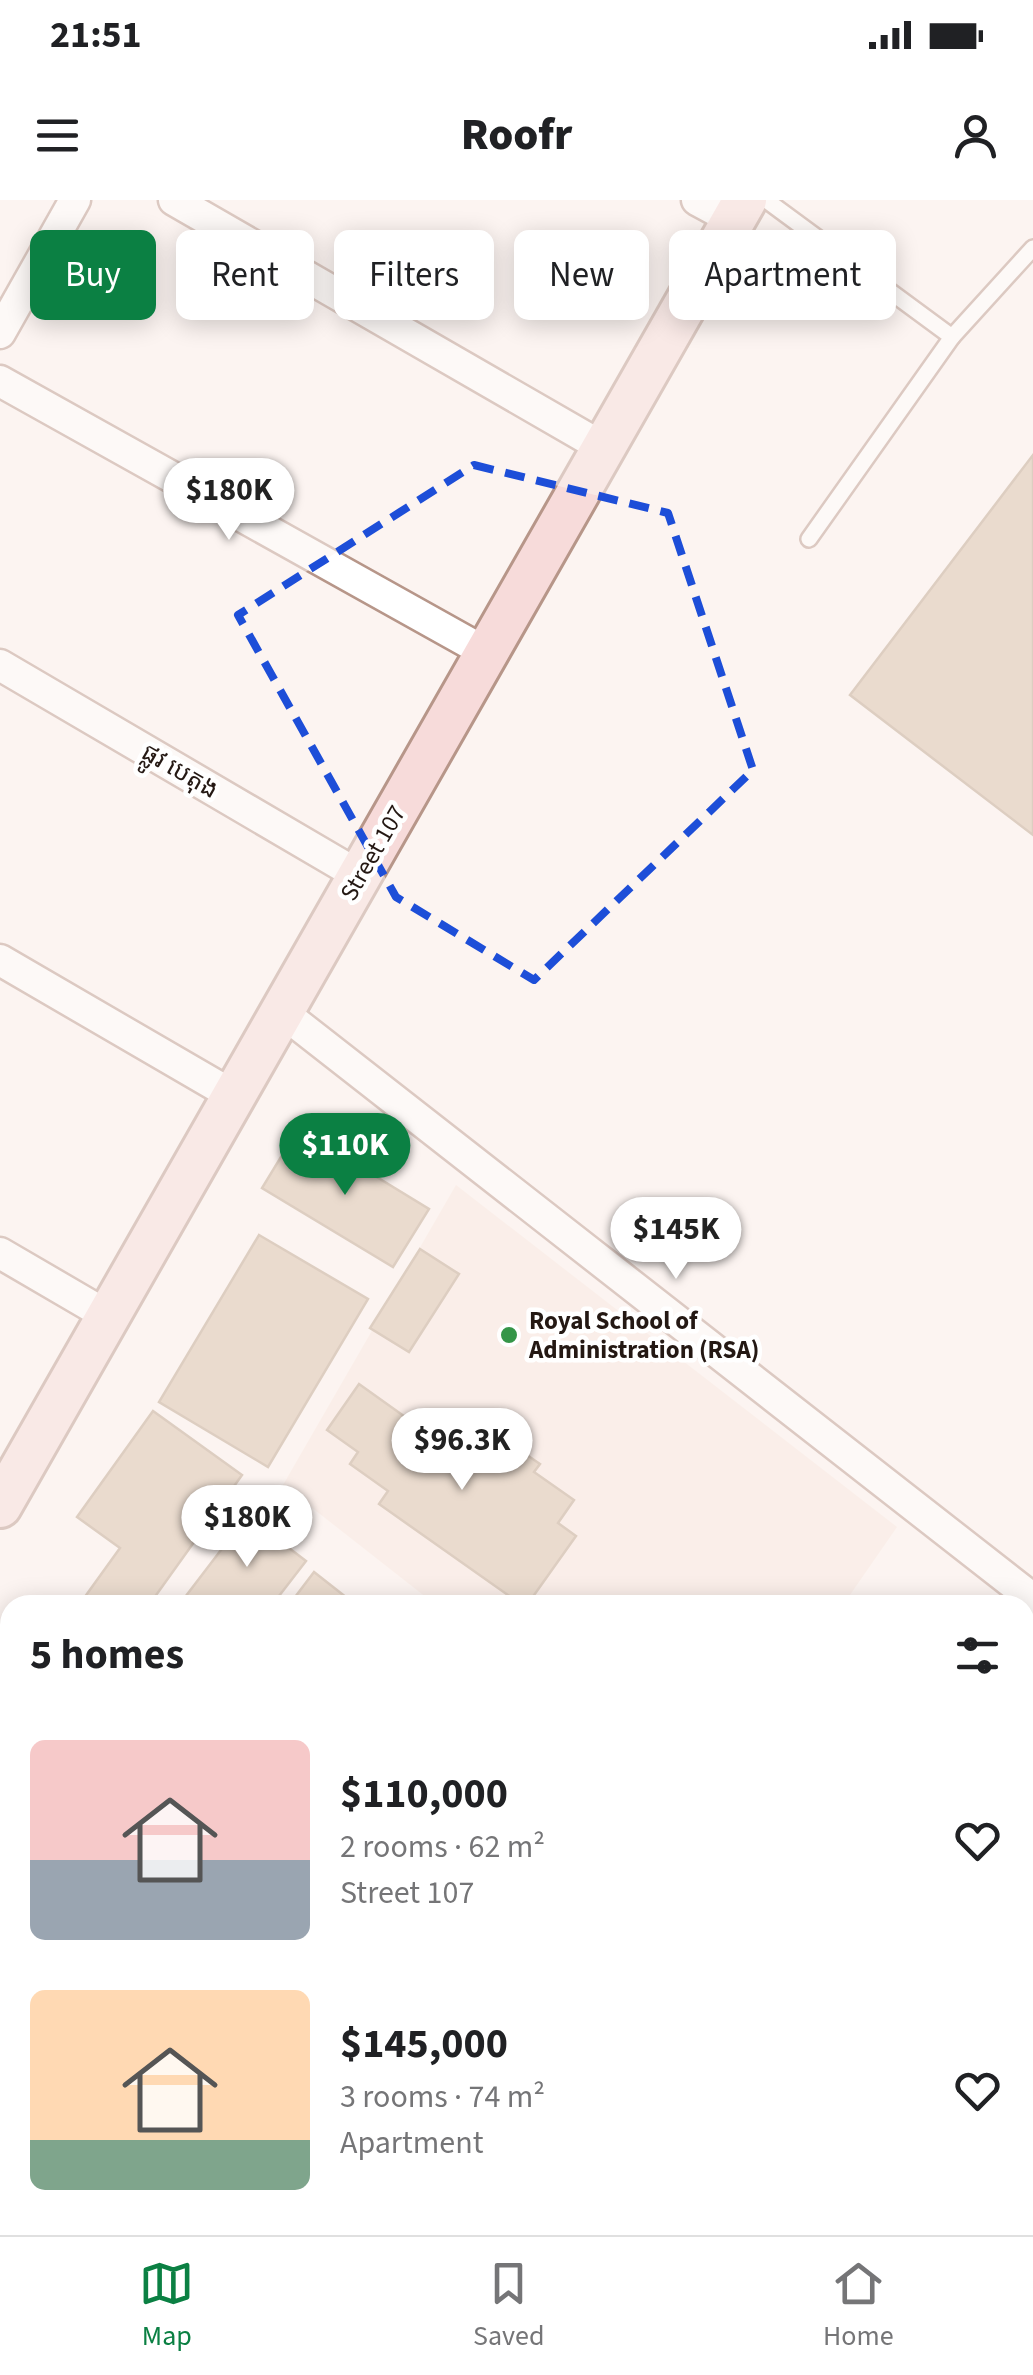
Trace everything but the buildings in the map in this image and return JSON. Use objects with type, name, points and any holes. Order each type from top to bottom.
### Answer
[{"type":"street","points":[[0,333],[75,200]]},
{"type":"street","points":[[174,200],[604,448]]},
{"type":"street","points":[[697,200],[749,207]]},
{"type":"street","name":"Street 107","points":[[0,1506],[604,448],[749,207]]},
{"type":"street","points":[[0,380],[487,653]]},
{"type":"street","name":"ផ្លូវ បេតុង","points":[[0,666],[360,876]]},
{"type":"street","points":[[0,960],[234,1096]]},
{"type":"street","points":[[282,1012],[1028,1595]]},
{"type":"street","points":[[0,1253],[108,1316]]},
{"type":"lane","points":[[749,207],[952,338]]},
{"type":"lane","points":[[809,539],[952,338],[1033,248]]},
{"type":"highlighted area","points":[[474,465],[668,513],[753,770],[534,980],[396,897],[238,615]]},
{"type":"shaded area","name":"Royal School of Administration (RSA)","points":[[456,1185],[897,1527],[850,1595],[423,1595],[283,1485]]},
{"type":"place","name":"Royal School of Administration (RSA)","points":[[509,1335]]}]
